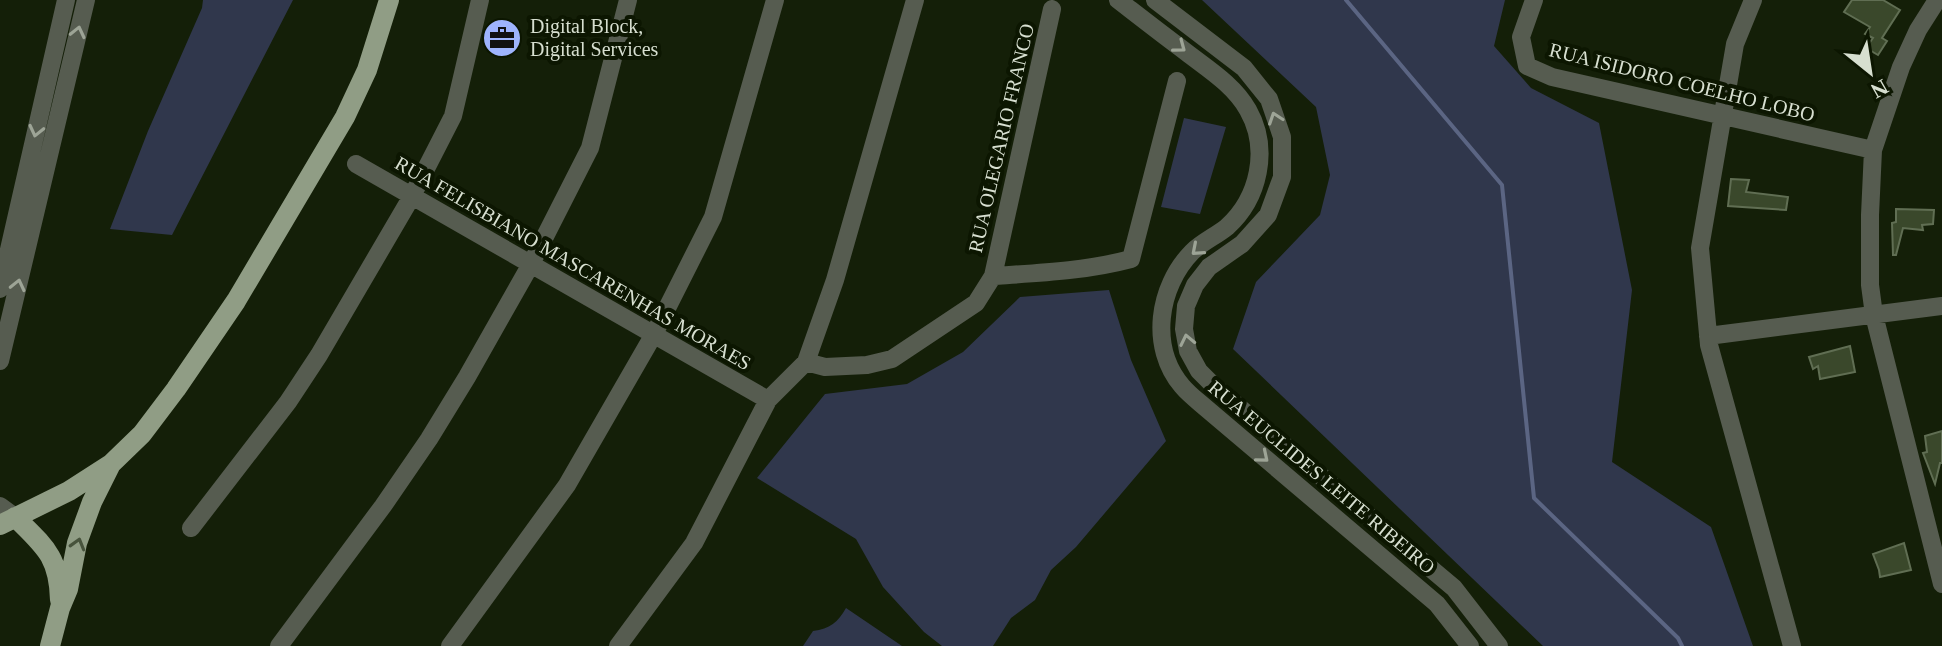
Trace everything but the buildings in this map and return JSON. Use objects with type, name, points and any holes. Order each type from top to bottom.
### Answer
[{"type":"main road","points":[[5,516],[69,491],[111,464],[142,434],[176,389],[236,301],[345,117],[367,70],[389,0]]},
{"type":"main road","points":[[50,646],[68,589],[77,543],[92,502],[111,464]]},
{"type":"main road","points":[[5,516],[47,549],[56,564],[60,608]]},
{"type":"street","points":[[0,289],[66,0]]},
{"type":"street","points":[[0,361],[86,0]]},
{"type":"street","points":[[191,528],[288,402],[412,196],[453,116],[480,0]]},
{"type":"street","points":[[279,646],[429,439],[531,264],[590,148],[628,0]]},
{"type":"street","points":[[450,646],[567,485],[654,334],[713,217],[775,0]]},
{"type":"street","points":[[618,646],[694,543],[768,400],[806,362],[835,280],[915,0]]},
{"type":"street","name":"RUA EUCLIDES LEITE RIBEIRO","points":[[1118,0],[1228,84],[1249,110],[1259,141],[1259,173],[1248,203],[1227,227],[1193,250],[1175,273],[1164,301],[1161,330],[1167,359],[1181,385],[1437,604],[1470,646]]},
{"type":"street","name":"RUA EUCLIDES LEITE RIBEIRO","points":[[1155,0],[1244,68],[1269,99],[1282,137],[1282,177],[1268,215],[1242,244],[1209,267],[1195,285],[1186,306],[1184,329],[1188,351],[1199,371],[1215,387],[1454,588],[1499,646]]},
{"type":"street","name":"RUA ISIDORO COELHO LOBO","points":[[1534,0],[1521,37],[1527,66],[1552,77],[1873,150]]},
{"type":"street","points":[[1753,0],[1735,44],[1700,248],[1708,336],[1792,646]]},
{"type":"street","points":[[1937,0],[1918,30],[1901,67],[1873,150],[1870,285],[1874,315],[1942,584]]},
{"type":"street","name":"RUA OLEGARIO FRANCO","points":[[993,276],[1052,9]]},
{"type":"street","points":[[806,362],[825,367],[867,365],[892,359],[976,303],[993,276],[1062,272],[1131,259],[1177,81]]},
{"type":"street","name":"RUA FELISBIANO MASCARENHAS MORAES","points":[[356,164],[768,400]]},
{"type":"street","points":[[1708,336],[1942,306]]},
{"type":"shaded area","points":[[203,0],[293,0],[172,235],[110,229],[148,131],[202,8]]},
{"type":"shaded area","points":[[1202,0],[1505,0],[1494,46],[1531,88],[1599,123],[1632,290],[1612,462],[1711,527],[1753,646],[1543,646],[1233,349],[1256,282],[1320,215],[1330,175],[1316,107]]},
{"type":"shaded area","points":[[1184,118],[1226,127],[1200,214],[1161,207]]},
{"type":"shaded area","points":[[1109,290],[1131,360],[1166,441],[1076,547],[1051,570],[1035,600],[1011,618],[993,646],[942,646],[924,632],[883,587],[856,539],[757,478],[825,394],[907,384],[963,352],[1020,297]]},
{"type":"shaded area","points":[[846,608],[902,646],[803,646],[813,631],[833,624]]},
{"type":"waterway","points":[[1346,0],[1502,185],[1534,498],[1678,638],[1682,646]]},
{"type":"place","name":"Digital Block, Digital Services","points":[[502,38]]}]
